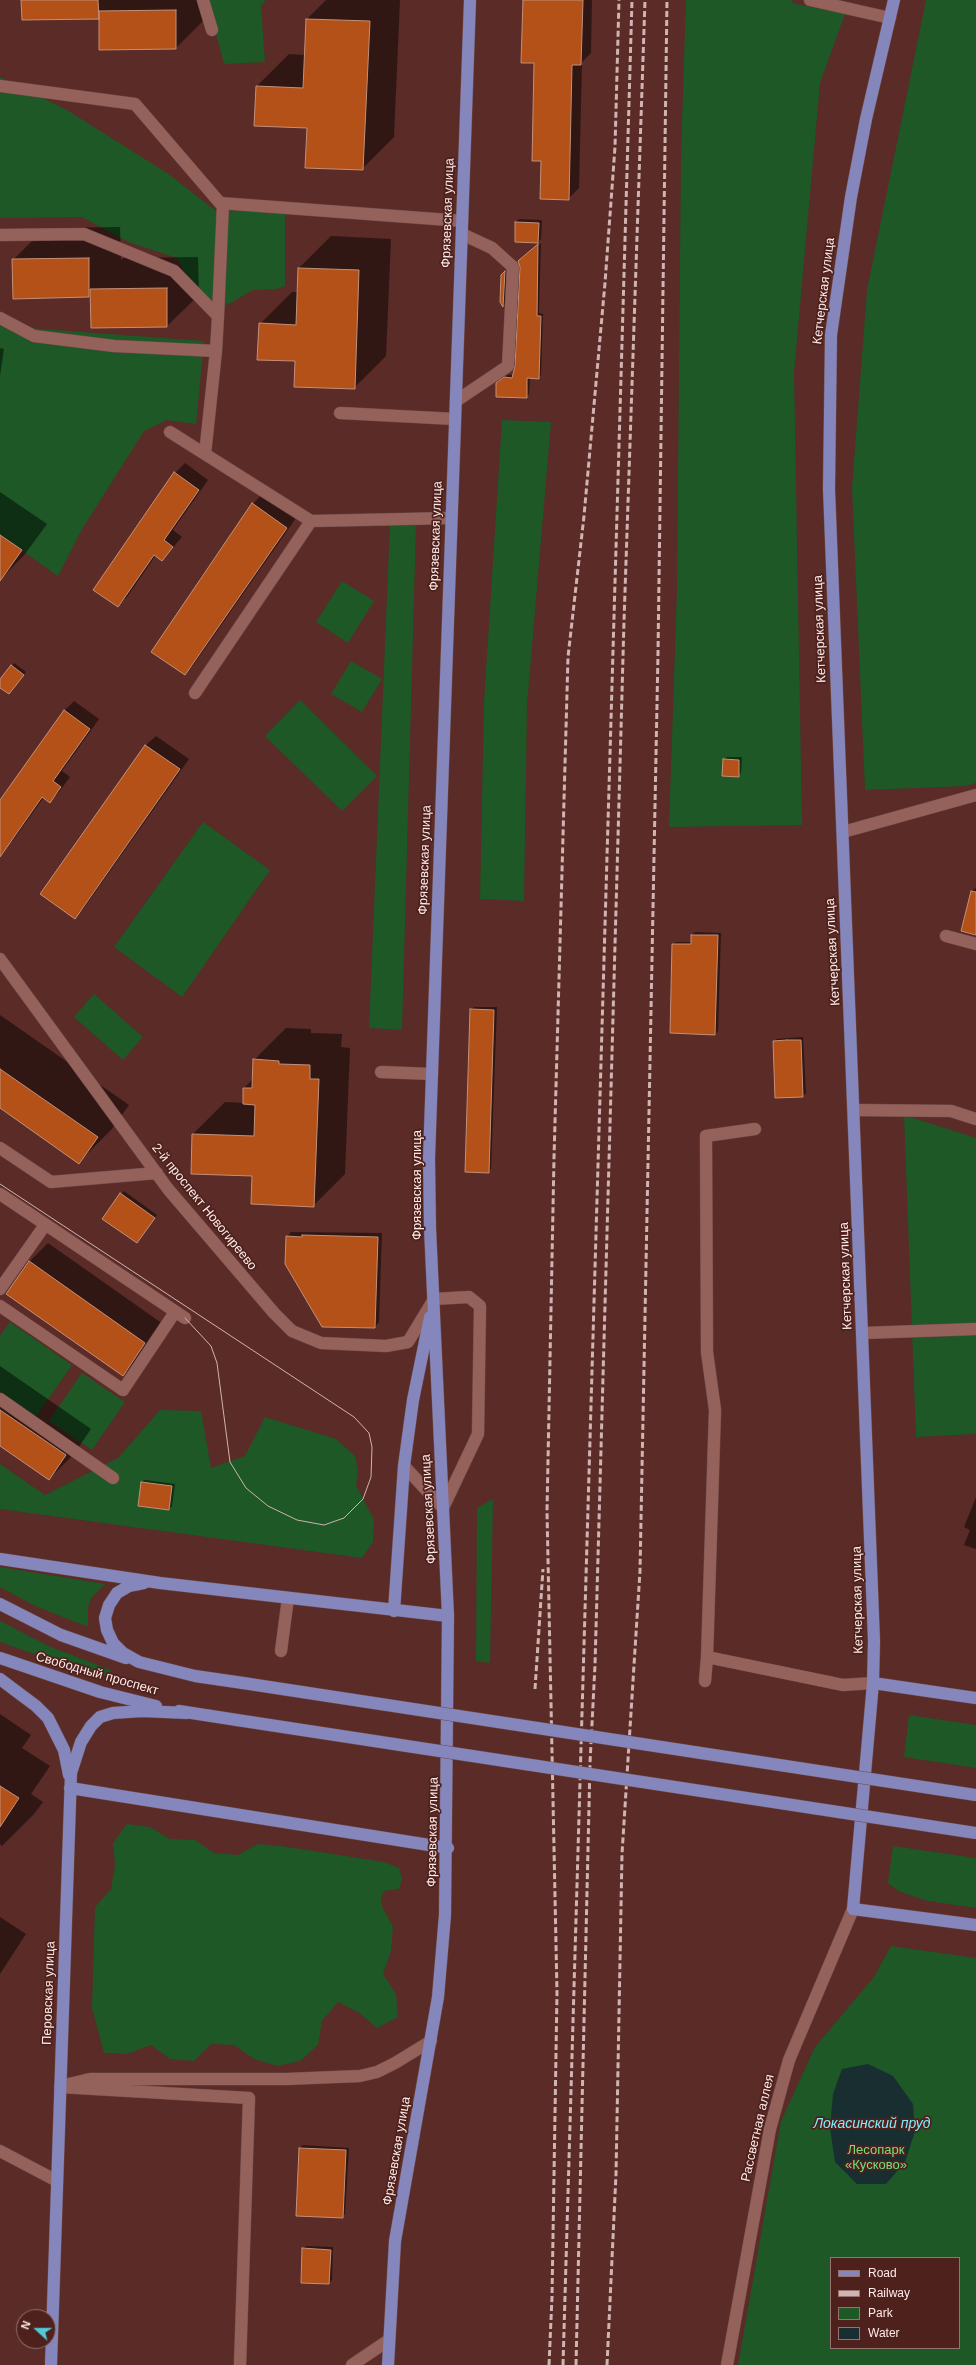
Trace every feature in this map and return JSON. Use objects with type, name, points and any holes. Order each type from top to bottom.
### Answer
[{"type":"main road","name":"Фрязевская улица","points":[[388,2365],[395,2241],[431,2041],[442,1956],[448,1848],[448,1616],[430,1205],[432,1074],[470,0]]},
{"type":"main road","name":"Кетчерская улица","points":[[853,1909],[873,1683],[874,1641],[829,489],[831,335],[851,197],[866,119],[894,0]]},
{"type":"main road","points":[[394,1611],[404,1466],[413,1400],[434,1299]]},
{"type":"main road","points":[[0,1559],[160,1583],[448,1616]]},
{"type":"main road","points":[[160,1583],[142,1583],[129,1586],[117,1593],[109,1605],[105,1618],[107,1630],[113,1644],[123,1653],[139,1662],[195,1676],[976,1795]]},
{"type":"main road","name":"Свободный проспект","points":[[0,1604],[61,1635],[139,1662]]},
{"type":"main road","name":"Свободный проспект","points":[[0,1658],[100,1692],[187,1713]]},
{"type":"main road","points":[[0,1679],[31,1702],[48,1718],[64,1750],[70,1788],[448,1848]]},
{"type":"main road","points":[[873,1683],[976,1698]]},
{"type":"main road","name":"Перовская улица","points":[[51,2365],[71,1773],[81,1742],[91,1726],[100,1717],[113,1713],[142,1711],[187,1713]]},
{"type":"main road","points":[[187,1713],[976,1833]]},
{"type":"main road","points":[[853,1909],[976,1926]]},
{"type":"street","points":[[203,0],[212,30]]},
{"type":"street","points":[[810,0],[890,18]]},
{"type":"street","points":[[0,86],[135,104],[209,191],[223,203],[462,221]]},
{"type":"street","points":[[205,454],[216,351],[223,203]]},
{"type":"street","points":[[0,235],[84,234],[174,271],[218,316]]},
{"type":"street","points":[[456,401],[508,366],[513,267],[492,248],[462,234]]},
{"type":"street","points":[[0,318],[34,336],[114,346],[216,351]]},
{"type":"street","points":[[340,414],[456,419]]},
{"type":"street","points":[[170,432],[311,521],[451,518]]},
{"type":"street","points":[[195,693],[311,521]]},
{"type":"street","points":[[843,832],[974,798]]},
{"type":"street","points":[[946,936],[976,944]]},
{"type":"street","name":"2-й проспект Новогиреево","points":[[0,959],[157,1174],[284,1324],[300,1336],[334,1345],[386,1346],[408,1342],[434,1299]]},
{"type":"street","points":[[381,1072],[432,1074]]},
{"type":"street","points":[[854,1110],[951,1111],[976,1119]]},
{"type":"street","points":[[705,1681],[715,1410],[707,1352],[706,1136],[755,1129]]},
{"type":"street","points":[[0,1148],[51,1182],[157,1174]]},
{"type":"street","points":[[0,1194],[180,1315],[123,1390],[0,1306]]},
{"type":"street","points":[[0,1289],[45,1225]]},
{"type":"street","points":[[404,1466],[443,1508],[478,1434],[480,1306],[469,1297],[434,1299]]},
{"type":"street","points":[[863,1333],[976,1329]]},
{"type":"street","points":[[0,1399],[113,1478]]},
{"type":"street","points":[[281,1651],[288,1598]]},
{"type":"street","points":[[707,1657],[843,1685],[873,1683]]},
{"type":"street","name":"Рассветная аллея","points":[[727,2365],[770,2129],[789,2060],[853,1909]]},
{"type":"street","points":[[60,2087],[90,2079],[287,2080],[360,2076],[377,2072],[431,2041]]},
{"type":"street","points":[[60,2087],[249,2098],[240,2365]]},
{"type":"street","points":[[0,2151],[57,2181]]},
{"type":"street","points":[[352,2365],[389,2340]]},
{"type":"green space","points":[[207,0],[266,0],[261,6],[265,62],[224,64]]},
{"type":"green space","points":[[686,0],[793,0],[792,3],[845,14],[820,83],[794,372],[802,825],[669,827],[677,589],[681,154]]},
{"type":"green space","points":[[926,0],[976,0],[976,783],[966,786],[865,790],[852,488],[867,290]]},
{"type":"green space","points":[[0,77],[67,110],[167,173],[215,210],[285,212],[285,286],[276,289],[253,290],[227,305],[201,299],[189,282],[177,258],[128,242],[82,217],[0,218]]},
{"type":"green space","points":[[0,326],[204,341],[196,424],[167,420],[144,431],[81,531],[58,576],[0,535]]},
{"type":"green space","points":[[502,420],[551,422],[527,705],[524,901],[480,899],[484,702]]},
{"type":"green space","points":[[390,524],[416,525],[402,1030],[369,1028]]},
{"type":"green space","points":[[342,581],[374,601],[348,643],[316,622]]},
{"type":"green space","points":[[351,661],[382,679],[362,712],[331,694]]},
{"type":"green space","points":[[300,700],[377,776],[342,811],[265,736]]},
{"type":"green space","points":[[203,822],[270,870],[182,997],[114,947]]},
{"type":"green space","points":[[94,994],[143,1037],[123,1060],[74,1017]]},
{"type":"green space","points":[[904,1115],[976,1138],[976,1434],[916,1437]]},
{"type":"green space","points":[[10,1322],[72,1365],[36,1417],[0,1392],[0,1336]]},
{"type":"green space","points":[[82,1373],[125,1402],[92,1450],[49,1421]]},
{"type":"green space","points":[[160,1410],[201,1411],[211,1468],[245,1456],[265,1417],[336,1439],[355,1456],[358,1471],[356,1485],[374,1520],[373,1542],[362,1558],[0,1509],[0,1464],[45,1495],[118,1458]]},
{"type":"green space","points":[[493,1499],[490,1663],[476,1661],[477,1508]]},
{"type":"green space","points":[[0,1567],[105,1584],[91,1598],[88,1608],[88,1627],[35,1606],[0,1587]]},
{"type":"green space","points":[[0,1621],[51,1647],[111,1670],[108,1677],[60,1663],[0,1642]]},
{"type":"green space","points":[[909,1715],[976,1725],[976,1768],[904,1757]]},
{"type":"green space","points":[[127,1824],[150,1827],[170,1839],[195,1840],[214,1853],[238,1855],[258,1844],[281,1846],[384,1862],[399,1868],[402,1879],[399,1889],[384,1891],[381,1897],[382,1906],[393,1927],[391,1951],[383,1974],[396,1994],[398,2017],[377,2028],[358,2012],[338,2002],[322,2021],[318,2045],[300,2061],[277,2066],[254,2059],[234,2045],[211,2044],[194,2061],[170,2059],[151,2045],[127,2054],[104,2053],[92,2008],[95,1907],[111,1889],[115,1866],[113,1843]]},
{"type":"green space","points":[[893,1846],[976,1858],[976,1908],[928,1901],[898,1891],[888,1883]]},
{"type":"green space","name":"Лесопарк «Кусково»","points":[[891,1946],[976,1958],[976,2365],[738,2365],[781,2121],[815,2047],[874,1977]]},
{"type":"water","name":"Локасинский пруд","points":[[868,2064],[893,2076],[913,2104],[915,2131],[905,2162],[886,2184],[857,2184],[835,2162],[830,2128],[833,2094],[842,2069]]},
{"type":"building","points":[[21,0],[98,0],[99,19],[22,20]]},
{"type":"building","points":[[523,0],[583,0],[581,65],[572,65],[569,200],[540,199],[541,161],[532,161],[534,63],[521,63]]},
{"type":"building","points":[[176,10],[176,49],[99,50],[99,11]]},
{"type":"building","points":[[306,19],[370,21],[363,170],[305,168],[307,128],[254,126],[256,86],[303,88]]},
{"type":"building","points":[[515,222],[539,223],[538,243],[515,242]]},
{"type":"building","points":[[538,244],[537,316],[541,316],[539,379],[527,378],[527,398],[496,397],[496,383],[504,377],[512,378],[515,366],[520,267],[518,261]]},
{"type":"building","points":[[89,258],[89,297],[13,299],[12,259]]},
{"type":"building","points":[[298,268],[359,270],[355,389],[294,387],[295,361],[257,360],[259,323],[296,325]]},
{"type":"building","points":[[505,271],[503,307],[500,302],[501,275]]},
{"type":"building","points":[[167,288],[167,327],[91,328],[90,289]]},
{"type":"building","points":[[174,472],[199,490],[164,540],[173,547],[162,561],[154,555],[118,607],[93,590]]},
{"type":"building","points":[[252,503],[287,528],[185,675],[151,652]]},
{"type":"building","points":[[0,535],[22,550],[0,581]]},
{"type":"building","points":[[11,665],[24,675],[9,694],[0,688],[0,679]]},
{"type":"building","points":[[64,710],[90,729],[53,781],[61,787],[50,803],[42,797],[0,857],[0,800]]},
{"type":"building","points":[[145,745],[180,769],[75,919],[40,894]]},
{"type":"building","points":[[723,759],[739,760],[739,777],[722,776]]},
{"type":"building","points":[[971,891],[976,892],[976,935],[961,931]]},
{"type":"building","points":[[691,935],[718,935],[715,1035],[670,1033],[672,944],[691,944]]},
{"type":"building","points":[[470,1009],[494,1010],[489,1173],[465,1172]]},
{"type":"building","points":[[801,1040],[803,1097],[775,1098],[773,1041]]},
{"type":"building","points":[[253,1059],[279,1061],[279,1064],[310,1065],[310,1079],[319,1079],[314,1207],[251,1204],[252,1176],[191,1174],[192,1134],[254,1136],[255,1105],[243,1104],[243,1088],[252,1088]]},
{"type":"building","points":[[0,1069],[98,1137],[79,1164],[0,1108]]},
{"type":"building","points":[[120,1193],[155,1218],[137,1243],[102,1219]]},
{"type":"building","points":[[302,1235],[378,1237],[375,1328],[322,1327],[285,1264],[286,1236],[302,1237]]},
{"type":"building","points":[[29,1261],[145,1343],[123,1376],[6,1294]]},
{"type":"building","points":[[0,1410],[66,1455],[49,1480],[0,1446]]},
{"type":"building","points":[[141,1482],[172,1486],[169,1510],[138,1506]]},
{"type":"building","points":[[0,1786],[19,1798],[0,1827]]},
{"type":"building","points":[[299,2148],[346,2150],[343,2218],[296,2216]]},
{"type":"building","points":[[302,2248],[331,2250],[329,2284],[301,2283]]},
{"type":"tram line","points":[[0,1184],[354,1417],[369,1433],[372,1447],[371,1477],[363,1499],[344,1518],[324,1525],[297,1520],[268,1506],[246,1488],[230,1462],[217,1363],[211,1346],[185,1318]]},
{"type":"railway","points":[[549,2365],[552,2297],[557,1993],[547,1511],[554,1158],[568,657],[584,516],[605,283],[615,147],[619,0]]},
{"type":"railway","points":[[563,2365],[632,0]]},
{"type":"railway","points":[[576,2365],[590,1763],[595,1665],[624,621],[645,0]]},
{"type":"railway","points":[[607,2365],[616,2174],[622,1854],[640,1571],[658,653],[667,0]]},
{"type":"railway","points":[[535,1689],[543,1569]]}]
